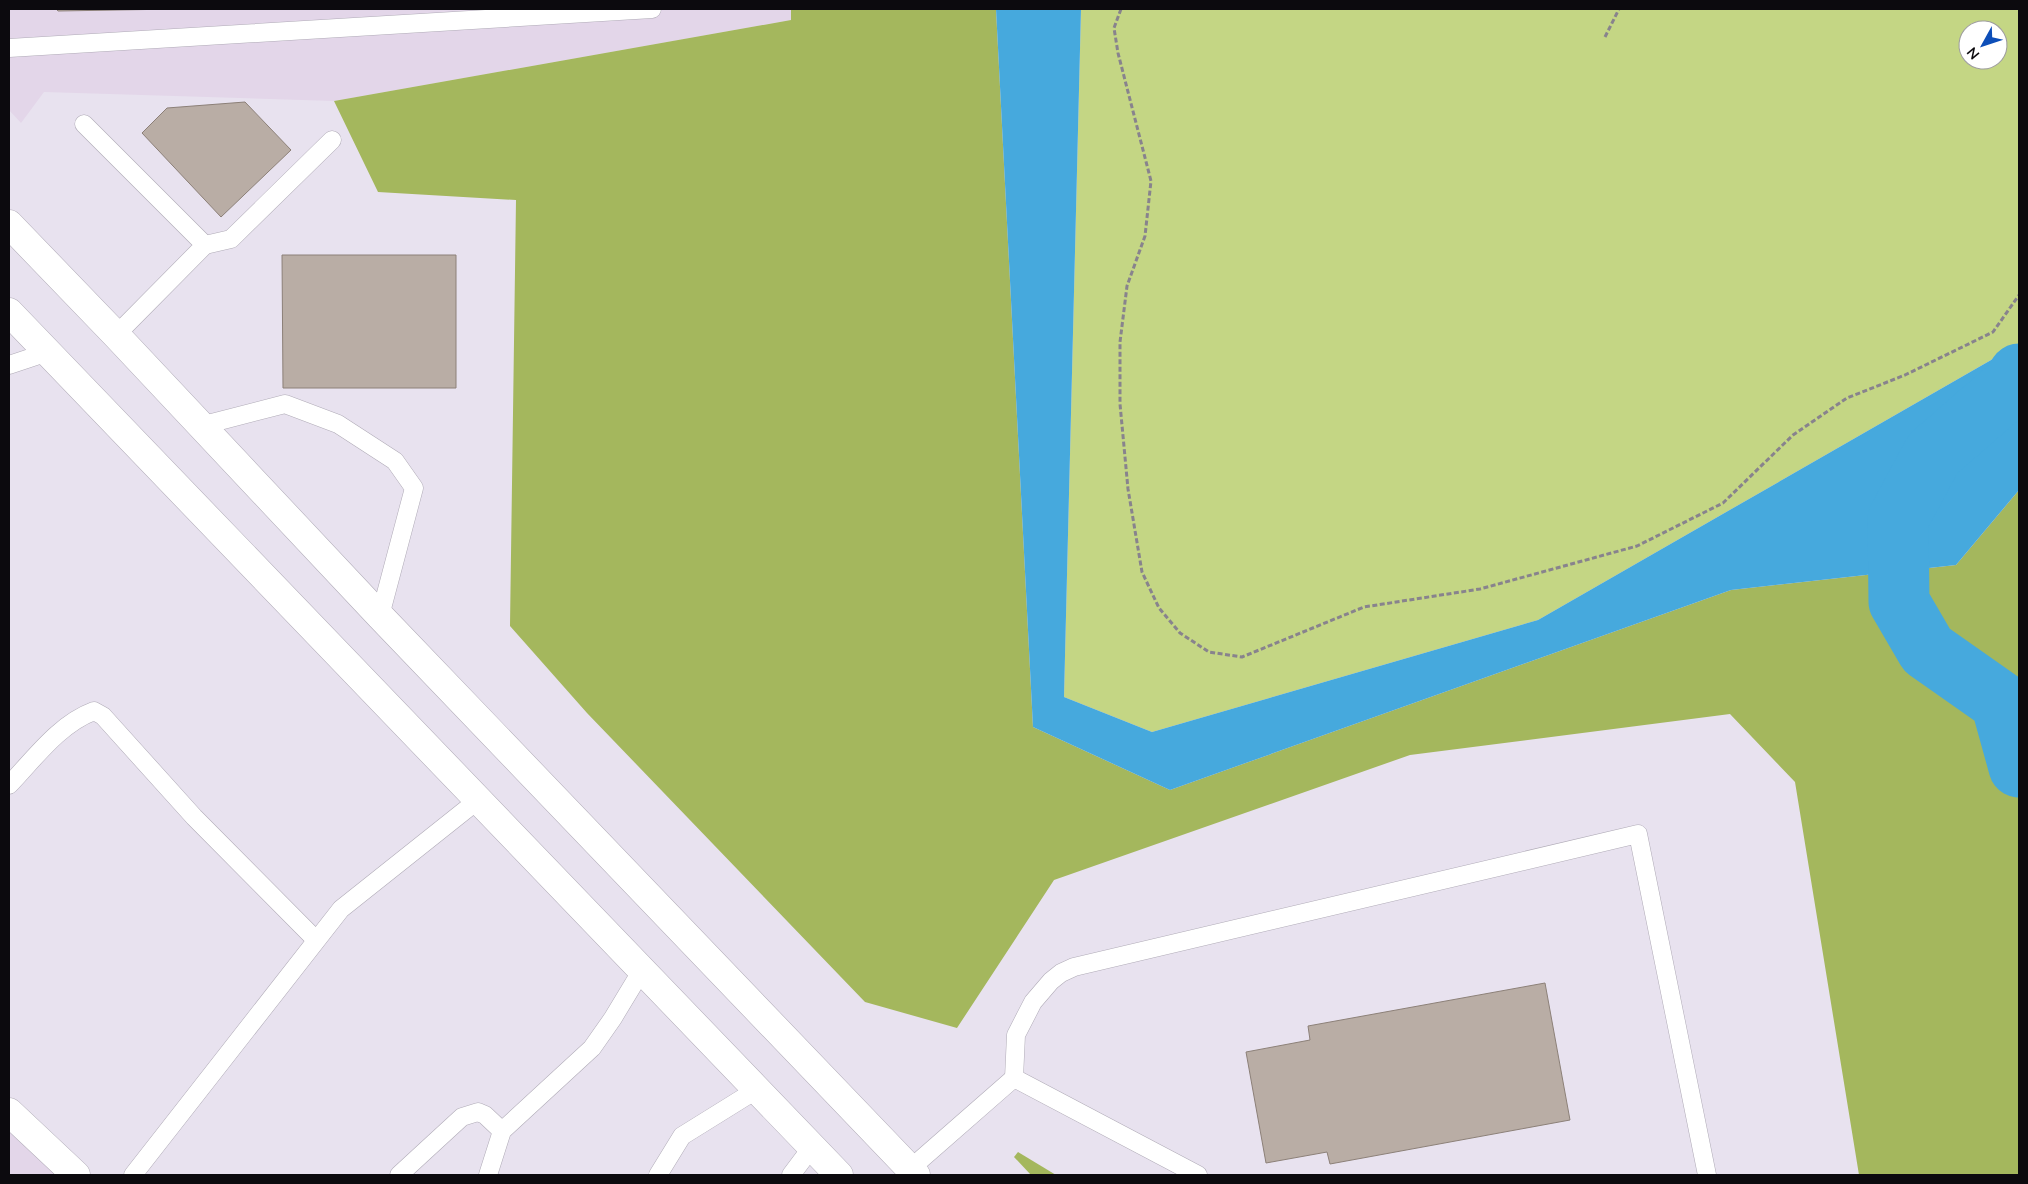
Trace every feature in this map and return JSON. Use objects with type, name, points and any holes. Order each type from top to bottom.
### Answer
[{"type":"main road","points":[[9,224],[380,616],[913,1172]]},
{"type":"main road","points":[[9,312],[839,1175]]},
{"type":"main road","points":[[9,1112],[76,1175]]},
{"type":"lane","points":[[9,48],[652,9]]},
{"type":"lane","points":[[84,124],[205,246]]},
{"type":"lane","points":[[116,335],[205,246],[231,239],[332,140]]},
{"type":"lane","points":[[9,365],[48,352]]},
{"type":"lane","points":[[200,426],[285,404],[338,424],[395,461],[414,488],[380,616]]},
{"type":"lane","points":[[9,785],[61,731],[78,717],[94,711],[103,716],[194,816],[316,940]]},
{"type":"lane","points":[[133,1175],[341,909],[478,800]]},
{"type":"lane","points":[[913,1172],[1014,1078],[1016,1034],[1033,1002],[1051,981],[1061,973],[1074,967],[1638,834],[1707,1175]]},
{"type":"lane","points":[[488,1175],[502,1131],[592,1048],[642,970]]},
{"type":"lane","points":[[1014,1078],[1198,1175]]},
{"type":"lane","points":[[658,1175],[682,1136],[756,1090]]},
{"type":"lane","points":[[399,1175],[462,1116],[478,1112],[485,1115],[502,1131]]},
{"type":"lane","points":[[791,1175],[812,1147]]},
{"type":"path","points":[[1121,9],[1114,28],[1118,53],[1151,181],[1146,236],[1127,286],[1120,342],[1120,404],[1128,489],[1142,572],[1159,608],[1180,633],[1209,652],[1242,657],[1364,606],[1480,589],[1637,546],[1723,503],[1793,435],[1847,398],[1905,375],[1993,332],[2019,295]]},
{"type":"path","points":[[1605,37],[1619,9]]},
{"type":"shaded area","points":[[9,9],[791,9],[791,20],[334,101],[44,92],[21,123],[9,110]]},
{"type":"shaded area","points":[[9,1112],[76,1175],[9,1175]]},
{"type":"green space","points":[[791,9],[996,9],[1033,727],[1170,790],[1731,590],[1956,565],[2019,490],[2019,1175],[1859,1175],[1795,782],[1730,714],[1410,755],[1054,880],[957,1028],[865,1002],[587,713],[510,626],[516,200],[378,192],[334,101],[791,20]]},
{"type":"green space","points":[[1081,9],[2019,9],[2019,344],[1538,620],[1152,732],[1064,697]]},
{"type":"green space","points":[[1018,1152],[1056,1175],[1031,1175],[1014,1157]]},
{"type":"water","points":[[996,9],[1081,9],[1064,697],[1152,732],[1538,620],[2019,344],[2019,490],[1956,565],[1731,590],[1170,790],[1033,727]]},
{"type":"building","points":[[56,9],[176,9],[58,11]]},
{"type":"building","points":[[245,102],[291,150],[221,217],[142,133],[167,108]]},
{"type":"building","points":[[282,255],[456,255],[456,388],[283,388]]},
{"type":"building","points":[[1545,983],[1570,1120],[1330,1164],[1327,1152],[1266,1163],[1246,1052],[1310,1040],[1308,1026]]},
{"type":"waterway","points":[[2019,374],[2011,386],[1933,454],[1898,519],[1899,602],[1927,650],[2001,702],[2019,767]]}]
